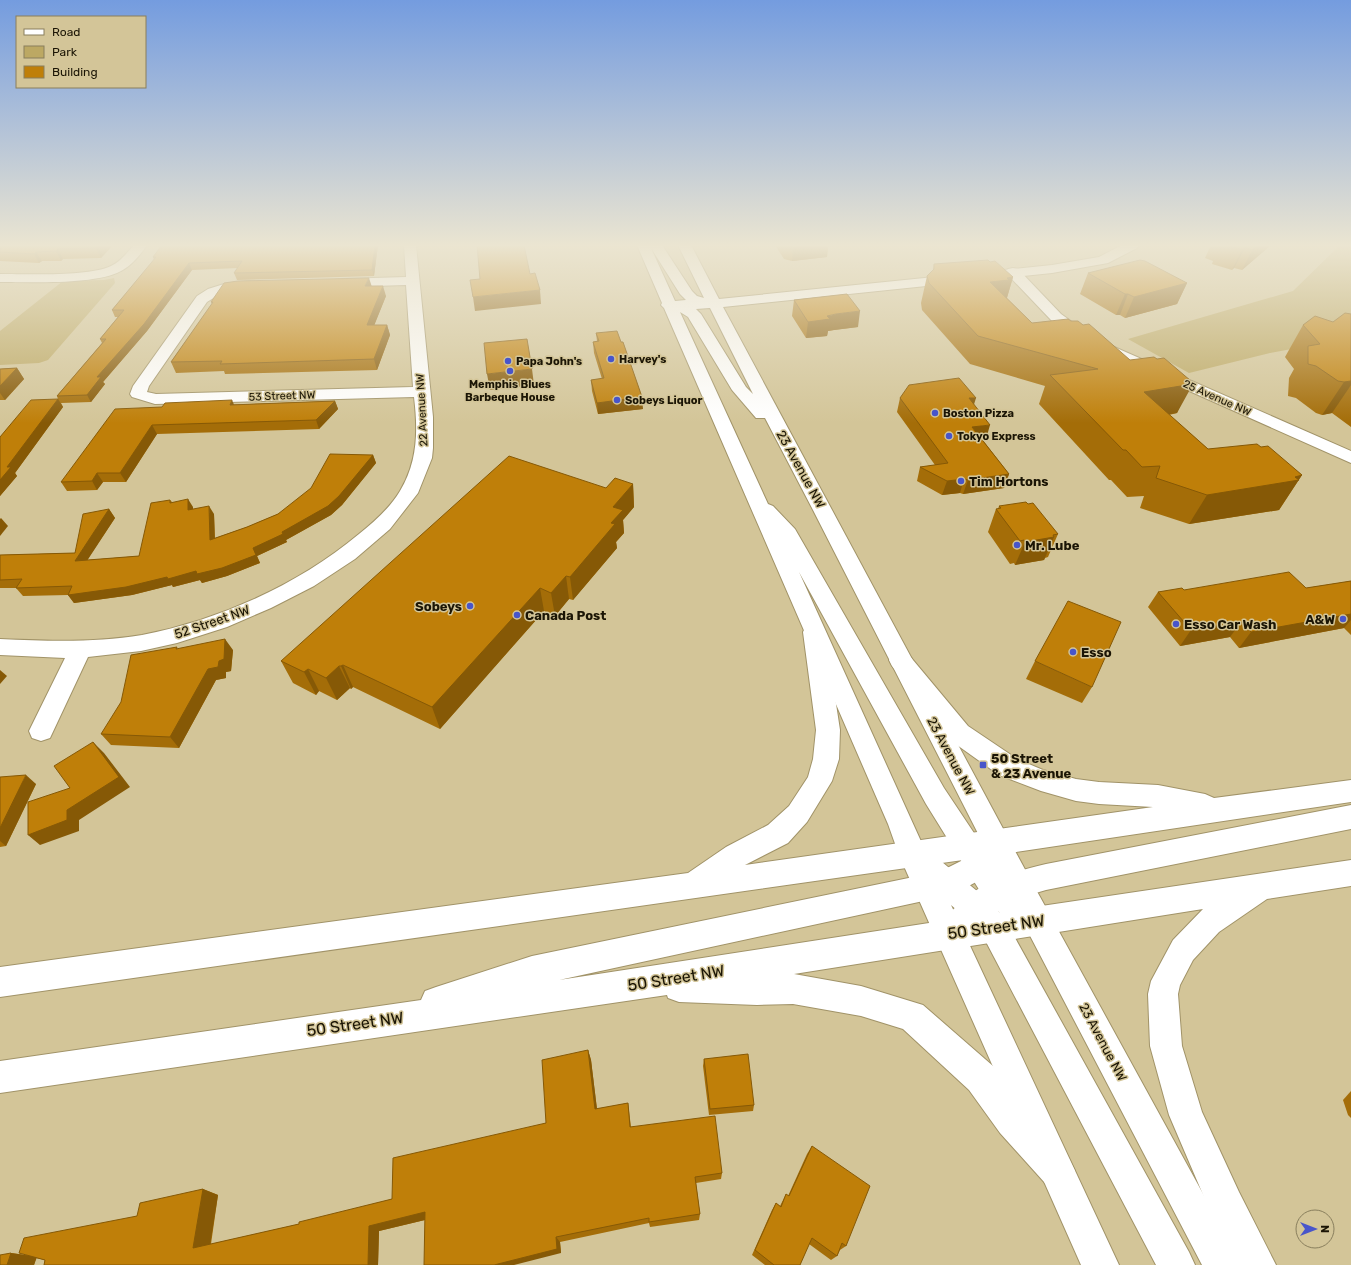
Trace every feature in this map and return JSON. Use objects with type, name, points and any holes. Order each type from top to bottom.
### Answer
[{"type":"main road","name":"53 Street NW","points":[[198,304],[141,386],[138,394],[142,397],[155,399],[422,392]]},
{"type":"main road","name":"22 Avenue NW","points":[[335,564],[392,514],[420,470],[424,450],[422,392],[414,304]]},
{"type":"main road","points":[[668,305],[711,304]]},
{"type":"main road","name":"23 Avenue NW","points":[[713,304],[781,433],[824,510],[900,660],[996,842],[996,903],[1039,921],[1222,1265]]},
{"type":"main road","name":"25 Avenue NW","points":[[1044,304],[1056,317],[1091,342],[1351,458]]},
{"type":"main road","points":[[668,305],[687,309],[694,314],[740,390],[781,433]]},
{"type":"main road","points":[[668,305],[901,824],[913,855],[936,884],[949,934],[1100,1265]]},
{"type":"main road","points":[[754,496],[788,534],[935,796],[973,857],[1176,1265]]},
{"type":"main road","name":"52 Street NW","points":[[0,647],[80,650],[144,643],[192,630],[252,609],[305,583],[335,564]]},
{"type":"main road","points":[[696,884],[736,856],[778,834],[798,814],[819,781],[826,759],[828,730],[814,632]]},
{"type":"main road","points":[[41,731],[80,650]]},
{"type":"main road","points":[[900,660],[959,733],[1008,767],[1041,780],[1076,790],[1099,793],[1158,796],[1220,809]]},
{"type":"main road","points":[[380,1020],[532,971],[955,879],[973,857],[996,842],[1351,791]]},
{"type":"main road","points":[[936,884],[996,903],[1046,877],[1351,817]]},
{"type":"main road","points":[[0,982],[140,964],[696,884],[913,855],[973,857]]},
{"type":"main road","name":"50 Street NW","points":[[0,1077],[380,1020],[632,985],[949,934],[996,903],[1039,921],[1351,873]]},
{"type":"main road","points":[[1257,1265],[1226,1205],[1186,1115],[1166,1046],[1163,994],[1166,981],[1183,950],[1209,922],[1263,886]]},
{"type":"main road","points":[[632,985],[757,990],[792,989],[861,1002],[912,1016],[981,1078],[1012,1121],[1057,1171]]},
{"type":"green space","points":[[34,304],[97,304],[48,360],[39,363],[0,365],[0,331]]},
{"type":"green space","points":[[1248,304],[1351,304],[1351,338],[1270,353],[1189,373],[1128,339]]},
{"type":"building","points":[[117,304],[159,304],[144,324],[97,377],[101,377],[87,395],[57,396],[106,339],[100,339],[124,310],[112,310]]},
{"type":"building","points":[[212,304],[376,304],[367,325],[387,325],[374,359],[220,364],[222,361],[171,362]]},
{"type":"building","points":[[797,304],[855,304],[860,311],[836,314],[827,316],[830,319],[808,322]]},
{"type":"building","points":[[948,304],[1013,304],[1032,323],[1068,319],[1071,321],[1078,321],[1083,325],[1089,324],[1130,360],[1154,357],[1157,359],[1164,358],[1191,381],[1190,382],[1193,384],[1144,392],[1208,449],[1257,444],[1261,447],[1268,446],[1302,475],[1295,477],[1299,480],[1207,495],[1156,478],[1160,466],[1142,467],[1126,450],[1123,450],[1050,375],[1098,369],[978,336]]},
{"type":"building","points":[[1345,313],[1351,314],[1351,381],[1344,382],[1338,381],[1316,366],[1308,364],[1308,346],[1320,344],[1303,325],[1315,316],[1333,322]]},
{"type":"building","points":[[617,331],[621,342],[623,342],[642,397],[597,403],[591,380],[604,378],[593,342],[599,341],[596,333]]},
{"type":"building","points":[[527,339],[532,369],[487,374],[484,343]]},
{"type":"building","points":[[17,368],[0,386],[0,369]]},
{"type":"building","points":[[959,378],[976,398],[969,398],[990,425],[972,427],[1009,474],[968,480],[947,481],[920,467],[948,463],[900,398],[909,385]]},
{"type":"building","points":[[58,399],[7,467],[11,467],[0,480],[0,437],[31,400]]},
{"type":"building","points":[[232,400],[230,405],[335,401],[316,420],[152,425],[120,473],[97,473],[92,481],[61,482],[115,409],[162,407],[165,403]]},
{"type":"building","points":[[330,454],[373,455],[339,496],[328,506],[282,532],[283,534],[253,548],[256,555],[222,568],[197,574],[196,571],[168,579],[167,577],[126,587],[68,595],[72,586],[16,588],[22,579],[0,580],[0,555],[75,553],[83,514],[109,509],[75,561],[139,556],[151,503],[170,500],[170,503],[188,499],[188,510],[209,506],[210,540],[247,527],[278,514],[311,488]]},
{"type":"building","name":"Sobeys","points":[[509,456],[606,488],[615,478],[633,484],[613,507],[623,510],[611,523],[615,524],[570,577],[566,576],[551,593],[540,588],[432,707],[343,665],[339,666],[326,678],[308,669],[304,672],[281,661]]},
{"type":"building","points":[[1026,502],[1028,504],[1033,503],[1058,534],[1053,535],[1054,537],[1025,542],[1024,540],[1020,541],[996,509],[1001,508],[999,506]]},
{"type":"building","points":[[1289,572],[1306,588],[1351,581],[1351,614],[1251,632],[1241,622],[1191,630],[1158,592],[1182,588],[1184,590]]},
{"type":"building","name":"Esso","points":[[1068,601],[1121,622],[1092,687],[1035,661]]},
{"type":"building","points":[[225,639],[224,659],[219,661],[218,667],[208,669],[170,737],[101,734],[121,702],[131,655],[177,647],[176,649]]},
{"type":"building","points":[[93,742],[119,777],[67,810],[67,820],[28,835],[28,802],[70,788],[54,766]]},
{"type":"building","points":[[26,775],[0,828],[0,777]]},
{"type":"building","points":[[588,1050],[595,1109],[628,1103],[630,1127],[715,1116],[722,1173],[695,1177],[700,1214],[649,1222],[649,1218],[556,1237],[557,1249],[494,1265],[424,1265],[425,1212],[369,1226],[368,1265],[44,1265],[45,1260],[19,1253],[24,1238],[137,1216],[140,1203],[203,1189],[193,1248],[299,1224],[299,1222],[392,1199],[393,1158],[546,1123],[542,1060]]},
{"type":"building","points":[[748,1054],[754,1105],[710,1109],[704,1059]]},
{"type":"building","points":[[812,1146],[870,1186],[846,1246],[842,1243],[837,1256],[812,1238],[800,1265],[774,1265],[755,1250],[776,1203],[781,1207],[786,1194],[789,1196]]},
{"type":"building","points":[[11,1253],[7,1265],[0,1265],[0,1255]]},
{"type":"place","name":"Harvey's","points":[[611,359]]},
{"type":"place","name":"Papa John's","points":[[508,361]]},
{"type":"place","name":"Memphis Blues Barbeque House","points":[[510,371]]},
{"type":"place","name":"Sobeys Liquor","points":[[617,400]]},
{"type":"place","name":"Boston Pizza","points":[[935,413]]},
{"type":"place","name":"Tokyo Express","points":[[949,436]]},
{"type":"place","name":"Tim Hortons","points":[[961,481]]},
{"type":"place","name":"Mr. Lube","points":[[1017,545]]},
{"type":"place","name":"Sobeys","points":[[470,606]]},
{"type":"place","name":"Canada Post","points":[[517,615]]},
{"type":"place","name":"A&W","points":[[1343,619]]},
{"type":"place","name":"Esso Car Wash","points":[[1176,624]]},
{"type":"place","name":"Esso","points":[[1073,652]]},
{"type":"place","name":"50 Street & 23 Avenue","points":[[983,765]]}]
